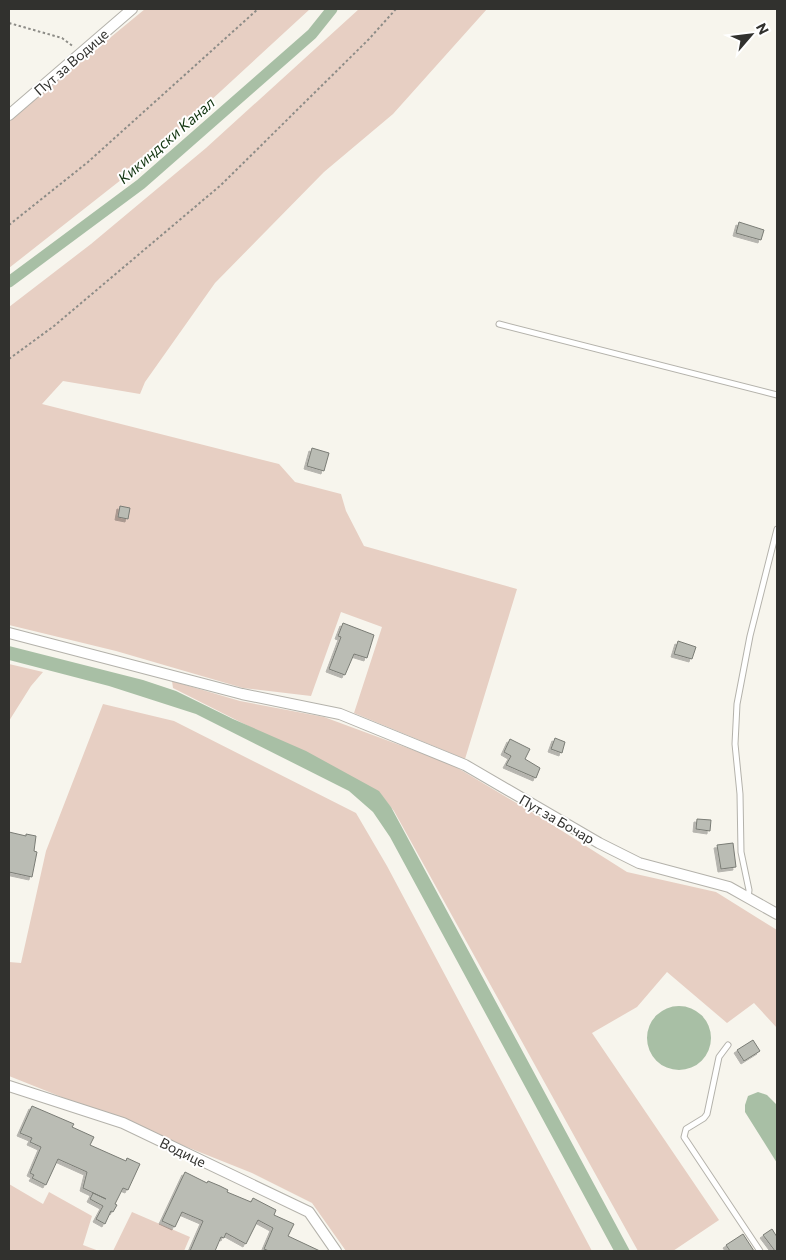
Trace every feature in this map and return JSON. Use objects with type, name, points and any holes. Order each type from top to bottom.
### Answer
[{"type":"street","name":"Пут за Водице","points":[[9,115],[132,9]]},
{"type":"street","name":"Пут за Бочар","points":[[9,633],[242,694],[340,714],[466,766],[599,843],[639,863],[729,887],[777,914]]},
{"type":"street","name":"Водице","points":[[9,1086],[123,1123],[308,1212],[336,1251]]},
{"type":"lane","points":[[499,324],[777,396]]},
{"type":"lane","points":[[748,898],[749,890],[741,852],[740,794],[735,744],[737,704],[750,636],[777,529]]},
{"type":"lane","points":[[728,1045],[720,1054],[707,1114],[704,1118],[686,1129],[684,1137],[760,1251]]},
{"type":"path","points":[[9,225],[88,162],[258,9]]},
{"type":"path","points":[[9,359],[54,326],[221,185],[396,9]]},
{"type":"path","points":[[9,23],[62,38],[72,44],[80,54]]},
{"type":"shaded area","points":[[145,9],[310,9],[145,161],[9,268],[9,121]]},
{"type":"shaded area","points":[[359,9],[487,9],[393,114],[324,172],[215,283],[145,382],[140,394],[63,381],[42,404],[279,464],[295,482],[341,494],[346,511],[364,546],[517,589],[465,759],[354,713],[382,627],[341,612],[311,696],[243,688],[116,651],[9,625],[9,307],[91,244],[206,148]]},
{"type":"shaded area","points":[[9,646],[143,680],[176,691],[233,719],[306,751],[379,791],[391,807],[630,1251],[614,1251],[390,837],[373,812],[349,791],[196,714],[109,686],[9,660]]},
{"type":"shaded area","points":[[9,664],[43,672],[31,686],[9,721]]},
{"type":"shaded area","points":[[172,681],[240,701],[324,717],[451,764],[627,872],[716,892],[777,930],[777,1028],[754,1003],[727,1023],[667,972],[637,1007],[592,1033],[719,1220],[673,1251],[638,1251],[394,811],[379,792],[173,688]]},
{"type":"shaded area","points":[[103,704],[174,721],[356,813],[387,866],[592,1251],[346,1251],[312,1203],[252,1173],[9,1076],[9,962],[21,963],[46,851]]},
{"type":"shaded area","points":[[679,1006],[691,1008],[702,1015],[709,1026],[711,1038],[709,1050],[702,1061],[691,1068],[679,1070],[667,1068],[656,1061],[649,1050],[647,1038],[649,1026],[656,1015],[667,1008]]},
{"type":"shaded area","points":[[758,1092],[767,1095],[777,1105],[777,1163],[745,1112],[748,1096]]},
{"type":"shaded area","points":[[9,1184],[43,1204],[49,1192],[92,1216],[83,1245],[99,1251],[9,1251]]},
{"type":"shaded area","points":[[132,1212],[190,1237],[184,1251],[113,1251]]},
{"type":"building","points":[[739,222],[764,230],[761,240],[736,233]]},
{"type":"building","points":[[312,448],[329,453],[324,471],[307,466]]},
{"type":"building","points":[[120,506],[130,508],[128,519],[118,517]]},
{"type":"building","points":[[343,623],[374,635],[367,658],[354,654],[345,675],[329,669],[341,637],[338,636]]},
{"type":"building","points":[[678,641],[696,647],[692,659],[674,654]]},
{"type":"building","points":[[555,738],[565,742],[562,753],[551,749]]},
{"type":"building","points":[[510,739],[530,749],[525,759],[540,768],[536,778],[506,765],[511,756],[504,752]]},
{"type":"building","points":[[697,819],[711,820],[710,831],[696,829]]},
{"type":"building","points":[[9,832],[36,836],[34,851],[37,852],[32,877],[9,872]]},
{"type":"building","points":[[733,843],[736,867],[721,869],[717,845]]},
{"type":"building","points":[[753,1040],[760,1051],[744,1061],[737,1050]]},
{"type":"building","points":[[32,1106],[74,1124],[72,1127],[94,1137],[90,1145],[126,1161],[127,1158],[140,1164],[128,1190],[123,1188],[115,1204],[117,1205],[113,1212],[111,1211],[105,1224],[96,1219],[103,1206],[90,1199],[93,1193],[106,1199],[83,1188],[87,1172],[58,1159],[46,1185],[32,1178],[34,1175],[30,1173],[41,1147],[30,1142],[32,1138],[20,1133]]},
{"type":"building","points":[[185,1172],[207,1183],[208,1181],[220,1186],[228,1190],[227,1192],[251,1202],[253,1198],[276,1210],[274,1215],[294,1224],[288,1236],[320,1251],[269,1251],[264,1249],[273,1228],[258,1220],[246,1244],[226,1233],[224,1238],[221,1237],[215,1251],[190,1251],[203,1221],[182,1212],[175,1227],[162,1221]]},
{"type":"building","points":[[772,1229],[777,1237],[777,1251],[775,1251],[763,1235]]},
{"type":"building","points":[[743,1234],[754,1251],[730,1251],[726,1245]]},
{"type":"waterway","name":"Кикиндски Канал","points":[[9,282],[141,184],[312,34],[332,9]]}]
